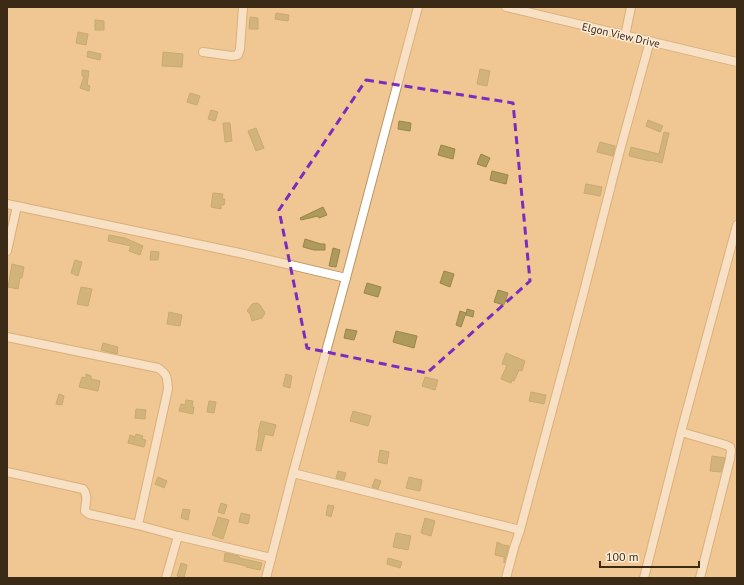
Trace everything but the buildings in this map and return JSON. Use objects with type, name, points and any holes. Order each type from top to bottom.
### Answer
[{"type":"street","points":[[203,52],[238,56],[240,49],[243,7]]},
{"type":"street","points":[[266,578],[418,7]]},
{"type":"street","name":"Elgon View Drive","points":[[506,7],[737,62]]},
{"type":"street","points":[[625,36],[631,7]]},
{"type":"street","points":[[506,578],[584,295],[619,154],[650,41]]},
{"type":"street","points":[[7,204],[244,254],[346,278]]},
{"type":"street","points":[[7,251],[17,206]]},
{"type":"street","points":[[644,578],[681,432],[737,225]]},
{"type":"street","points":[[7,338],[158,368],[167,376],[168,389],[138,525]]},
{"type":"street","points":[[681,432],[726,445],[730,447],[731,450],[700,578]]},
{"type":"street","points":[[7,472],[83,490],[86,495],[86,511],[89,514],[271,558]]},
{"type":"street","points":[[293,474],[520,530]]},
{"type":"street","points":[[166,578],[178,536]]},
{"type":"highlighted area","points":[[366,80],[513,103],[530,281],[427,373],[307,348],[279,210]]}]
